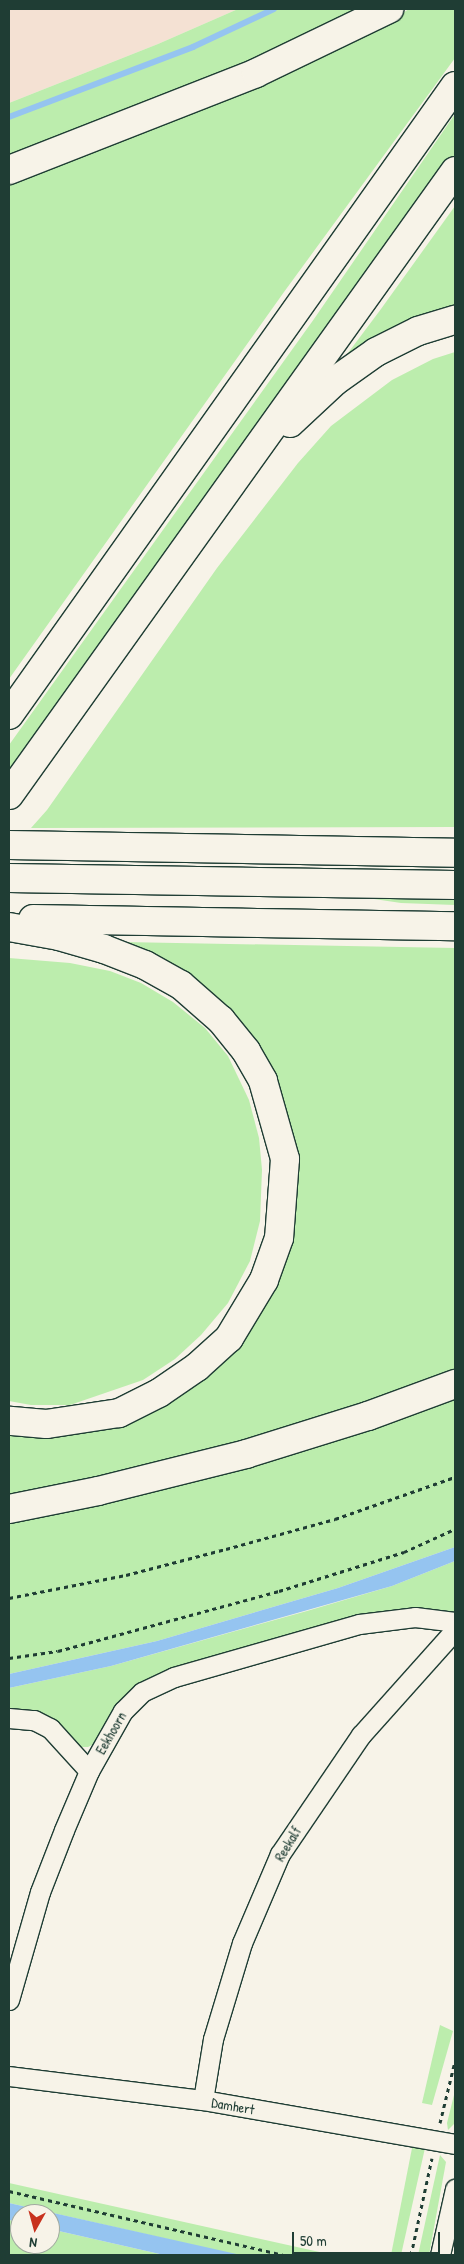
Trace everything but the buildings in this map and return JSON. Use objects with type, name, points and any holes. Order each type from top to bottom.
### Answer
[{"type":"highway","points":[[9,170],[256,74],[389,9]]},
{"type":"highway","points":[[9,715],[455,86]]},
{"type":"highway","points":[[9,795],[455,171]]},
{"type":"highway","points":[[242,469],[335,381],[376,352],[418,331],[455,320]]},
{"type":"highway","points":[[9,845],[455,852]]},
{"type":"highway","points":[[9,878],[455,885]]},
{"type":"highway","points":[[9,918],[455,926]]},
{"type":"highway","points":[[9,927],[58,936],[104,950],[145,965],[181,985],[220,1020],[246,1051],[263,1081],[285,1159],[279,1238],[264,1280],[229,1338],[174,1383],[119,1413],[46,1424],[9,1421]]},
{"type":"highway","points":[[9,1508],[98,1491],[246,1454],[368,1416],[455,1384]]},
{"type":"street","name":"Eekhoorn","points":[[9,2000],[40,1892],[89,1771],[123,1711],[153,1685],[359,1624],[415,1617],[455,1622]]},
{"type":"street","name":"Reekalf","points":[[203,2100],[213,2038],[242,1942],[280,1854],[361,1735],[455,1630]]},
{"type":"street","points":[[9,1718],[34,1720],[50,1728],[89,1771]]},
{"type":"street","name":"Damhert","points":[[9,2076],[203,2100],[455,2144]]},
{"type":"street","points":[[440,2255],[455,2189]]},
{"type":"path","points":[[9,1598],[126,1575],[226,1549],[334,1519],[455,1477]]},
{"type":"path","points":[[9,1658],[58,1651],[279,1591],[404,1552],[455,1529]]},
{"type":"path","points":[[9,2190],[283,2255]]},
{"type":"shaded area","points":[[9,9],[238,9],[158,44],[9,103]]},
{"type":"green space","points":[[238,9],[363,9],[300,42],[9,158],[9,103],[158,44]]},
{"type":"green space","points":[[409,9],[455,9],[455,58],[284,292],[9,679],[9,180],[371,33]]},
{"type":"green space","points":[[455,114],[455,164],[9,787],[9,745],[314,319]]},
{"type":"green space","points":[[455,206],[455,314],[336,369],[381,309]]},
{"type":"green space","points":[[455,352],[455,827],[31,828],[47,810],[217,568],[298,463],[331,426],[392,380],[433,359]]},
{"type":"green space","points":[[374,899],[455,899],[455,905],[401,903]]},
{"type":"green space","points":[[123,942],[455,948],[455,1375],[278,1434],[138,1469],[9,1494],[9,1430],[91,1431],[260,1310],[291,1132],[279,1088],[260,1049],[163,962]]},
{"type":"green space","points":[[9,958],[70,963],[110,971],[141,983],[173,1002],[205,1028],[228,1056],[249,1100],[259,1138],[262,1170],[260,1221],[250,1261],[228,1303],[201,1335],[175,1359],[143,1380],[70,1405],[31,1405],[9,1401]]},
{"type":"green space","points":[[455,1400],[455,1547],[338,1588],[157,1641],[9,1674],[9,1521],[84,1508],[310,1450]]},
{"type":"green space","points":[[455,1561],[455,1613],[342,1621],[155,1675],[142,1682],[94,1744],[88,1747],[81,1747],[9,1711],[9,1688],[111,1666],[307,1611],[392,1586]]},
{"type":"green space","points":[[440,2025],[453,2031],[432,2105],[422,2103]]},
{"type":"green space","points":[[455,2091],[455,2123],[448,2130],[447,2123]]},
{"type":"green space","points":[[413,2143],[425,2148],[401,2255],[391,2255]]},
{"type":"green space","points":[[440,2155],[446,2162],[429,2255],[418,2255]]},
{"type":"green space","points":[[9,2183],[333,2255],[237,2255],[60,2215],[60,2204],[9,2203]]},
{"type":"green space","points":[[9,2220],[10,2254],[60,2254],[60,2231],[164,2255],[9,2255]]},
{"type":"water","points":[[455,1547],[455,1561],[392,1586],[111,1666],[9,1688],[9,1674],[157,1641],[338,1588]]},
{"type":"water","points":[[9,2203],[13,2204],[10,2204],[9,2220]]},
{"type":"water","points":[[60,2214],[241,2255],[164,2255],[60,2231]]},
{"type":"waterway","points":[[9,117],[193,47],[274,9]]}]
